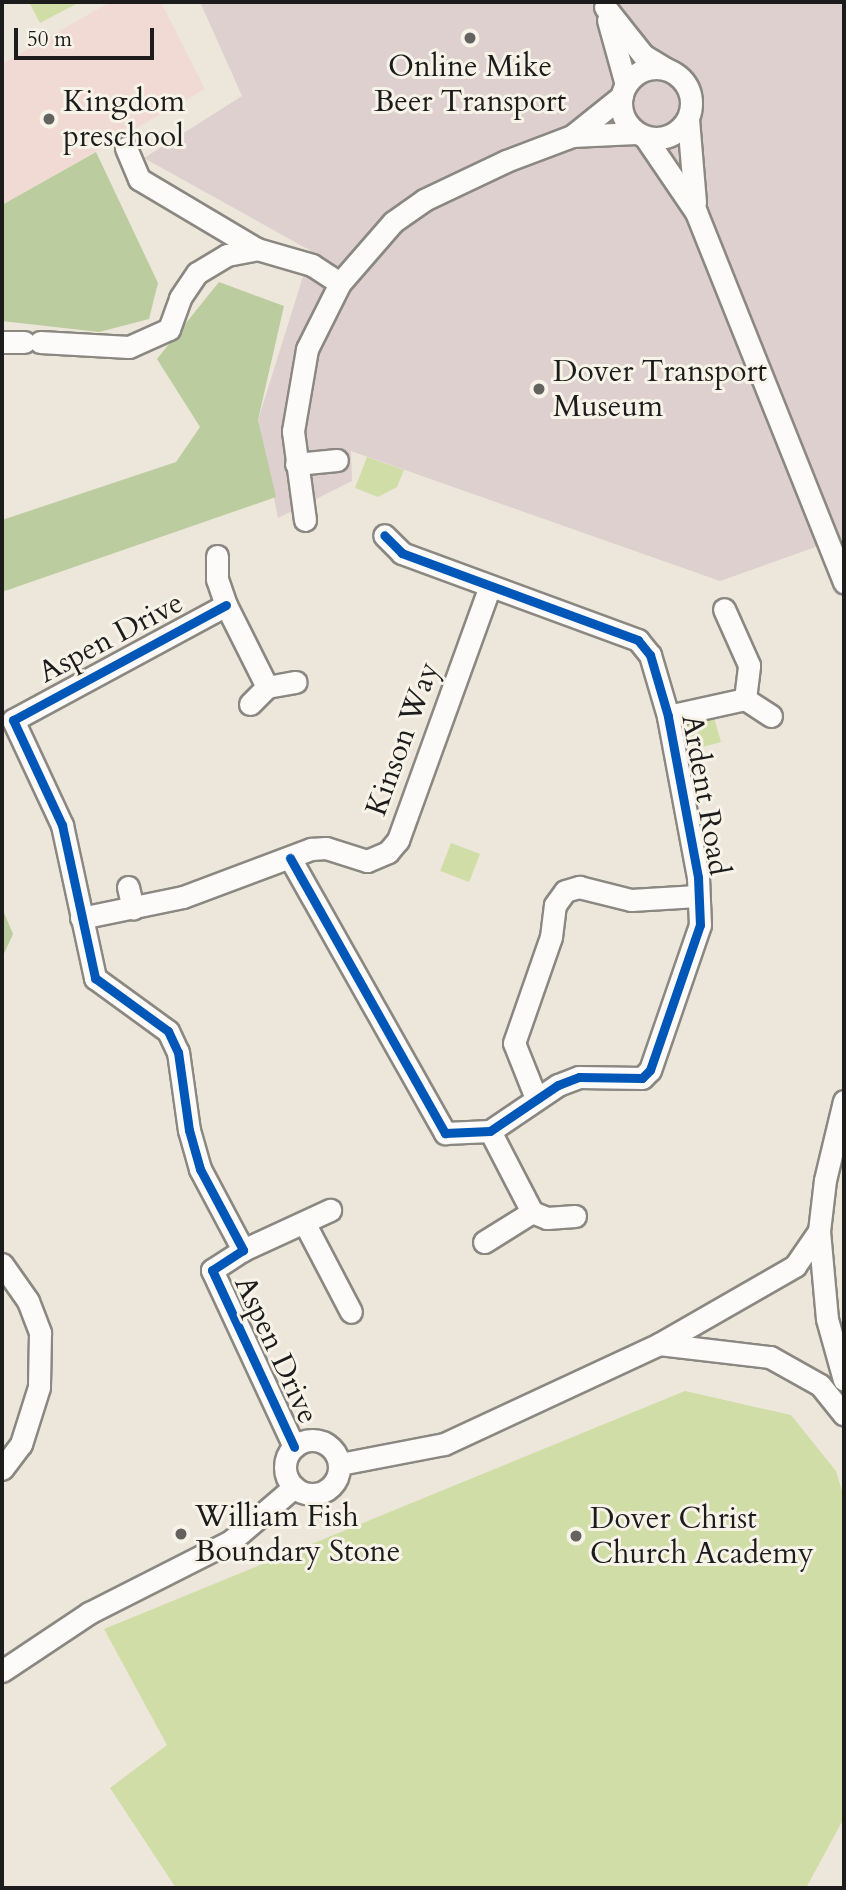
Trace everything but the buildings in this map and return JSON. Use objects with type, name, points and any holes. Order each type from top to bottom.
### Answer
[{"type":"street","points":[[603,4],[643,55],[670,71],[688,88],[696,212]]},
{"type":"street","points":[[603,4],[624,91],[623,117],[641,135],[696,212],[839,553],[844,582]]},
{"type":"street","points":[[572,136],[624,91],[640,72],[670,71]]},
{"type":"street","points":[[305,520],[293,431],[307,349],[340,283],[393,222],[424,200],[506,161],[572,136],[674,134],[688,120]]},
{"type":"street","points":[[126,148],[139,179],[257,249],[312,265],[340,283]]},
{"type":"street","points":[[2,342],[129,347],[169,330],[180,298],[197,273],[227,255],[257,249]]},
{"type":"street","points":[[296,464],[337,460]]},
{"type":"street","name":"Ardent Road","points":[[384,535],[402,553],[489,589],[541,602],[638,640],[650,655],[668,716],[698,877],[700,925],[650,1070],[642,1078],[579,1077],[536,1098],[490,1131]]},
{"type":"street","name":"Aspen Drive","points":[[217,556],[217,579],[226,605],[13,720],[62,825],[95,978],[168,1031],[178,1052],[189,1130],[200,1169],[243,1251],[212,1270],[294,1447]]},
{"type":"street","name":"Kinson Way","points":[[81,918],[194,894],[311,849],[326,848],[375,860],[398,840],[489,589]]},
{"type":"street","points":[[226,605],[267,687]]},
{"type":"street","points":[[724,609],[749,665],[745,699]]},
{"type":"street","points":[[250,704],[267,687],[296,682]]},
{"type":"street","points":[[668,716],[745,699],[771,716]]},
{"type":"street","points":[[290,858],[436,1122],[445,1133],[490,1131],[532,1212],[547,1218],[575,1216]]},
{"type":"street","points":[[128,887],[133,908]]},
{"type":"street","points":[[536,1098],[514,1044],[551,937],[555,905],[565,891],[579,887],[631,900],[697,895]]},
{"type":"street","points":[[844,1101],[825,1180],[820,1230],[827,1319],[844,1380]]},
{"type":"street","points":[[243,1251],[330,1210]]},
{"type":"street","points":[[484,1242],[532,1212]]},
{"type":"street","points":[[305,1224],[351,1312]]},
{"type":"street","points":[[340,1464],[444,1444],[659,1343],[795,1266],[820,1230]]},
{"type":"street","points":[[2,1264],[27,1301],[40,1333],[39,1387],[21,1444],[2,1469]]},
{"type":"street","points":[[659,1343],[770,1357],[820,1385],[844,1415]]},
{"type":"street","points":[[318,1440],[332,1448],[340,1464],[329,1489],[311,1495],[294,1488],[285,1471],[294,1447],[318,1440]]},
{"type":"street","points":[[2,1671],[89,1613],[231,1541],[294,1488]]},
{"type":"shaded area","points":[[110,2],[161,2],[205,89],[2,205],[2,64]]},
{"type":"shaded area","points":[[200,2],[844,2],[844,537],[720,581],[351,451],[352,481],[278,518],[258,420],[311,251],[144,158],[242,96]]},
{"type":"green space","points":[[29,2],[80,2],[40,23]]},
{"type":"green space","points":[[96,152],[158,283],[149,319],[99,332],[2,321],[2,205]]},
{"type":"green space","points":[[219,282],[284,306],[258,420],[276,497],[2,592],[2,520],[176,462],[200,427],[157,359]]},
{"type":"green space","points":[[367,457],[404,470],[397,487],[378,497],[355,488]]},
{"type":"green space","points":[[713,714],[721,742],[688,751],[686,725]]},
{"type":"green space","points":[[451,843],[480,854],[469,882],[440,871]]},
{"type":"green space","points":[[2,908],[13,934],[2,958]]},
{"type":"green space","name":"Dover Christ Church Academy","points":[[685,1391],[791,1415],[836,1471],[844,1498],[844,1818],[806,1888],[176,1888],[110,1788],[167,1745],[104,1629]]},
{"type":"cycle path","points":[[290,858],[445,1133],[490,1131],[558,1085],[579,1077],[642,1078],[650,1070],[700,925],[698,877],[668,716],[650,655],[638,640],[402,553],[384,535]]},
{"type":"cycle path","points":[[226,605],[13,720],[62,825],[95,978],[168,1031],[178,1052],[189,1130],[200,1169],[243,1250],[212,1270],[294,1447]]},
{"type":"place","name":"Online Mike Beer Transport","points":[[470,38]]},
{"type":"place","name":"Kingdom preschool","points":[[49,119]]},
{"type":"place","name":"Dover Transport Museum","points":[[539,389]]},
{"type":"place","name":"William Fish Boundary Stone","points":[[181,1534]]},
{"type":"place","name":"Dover Christ Church Academy","points":[[576,1536]]}]
